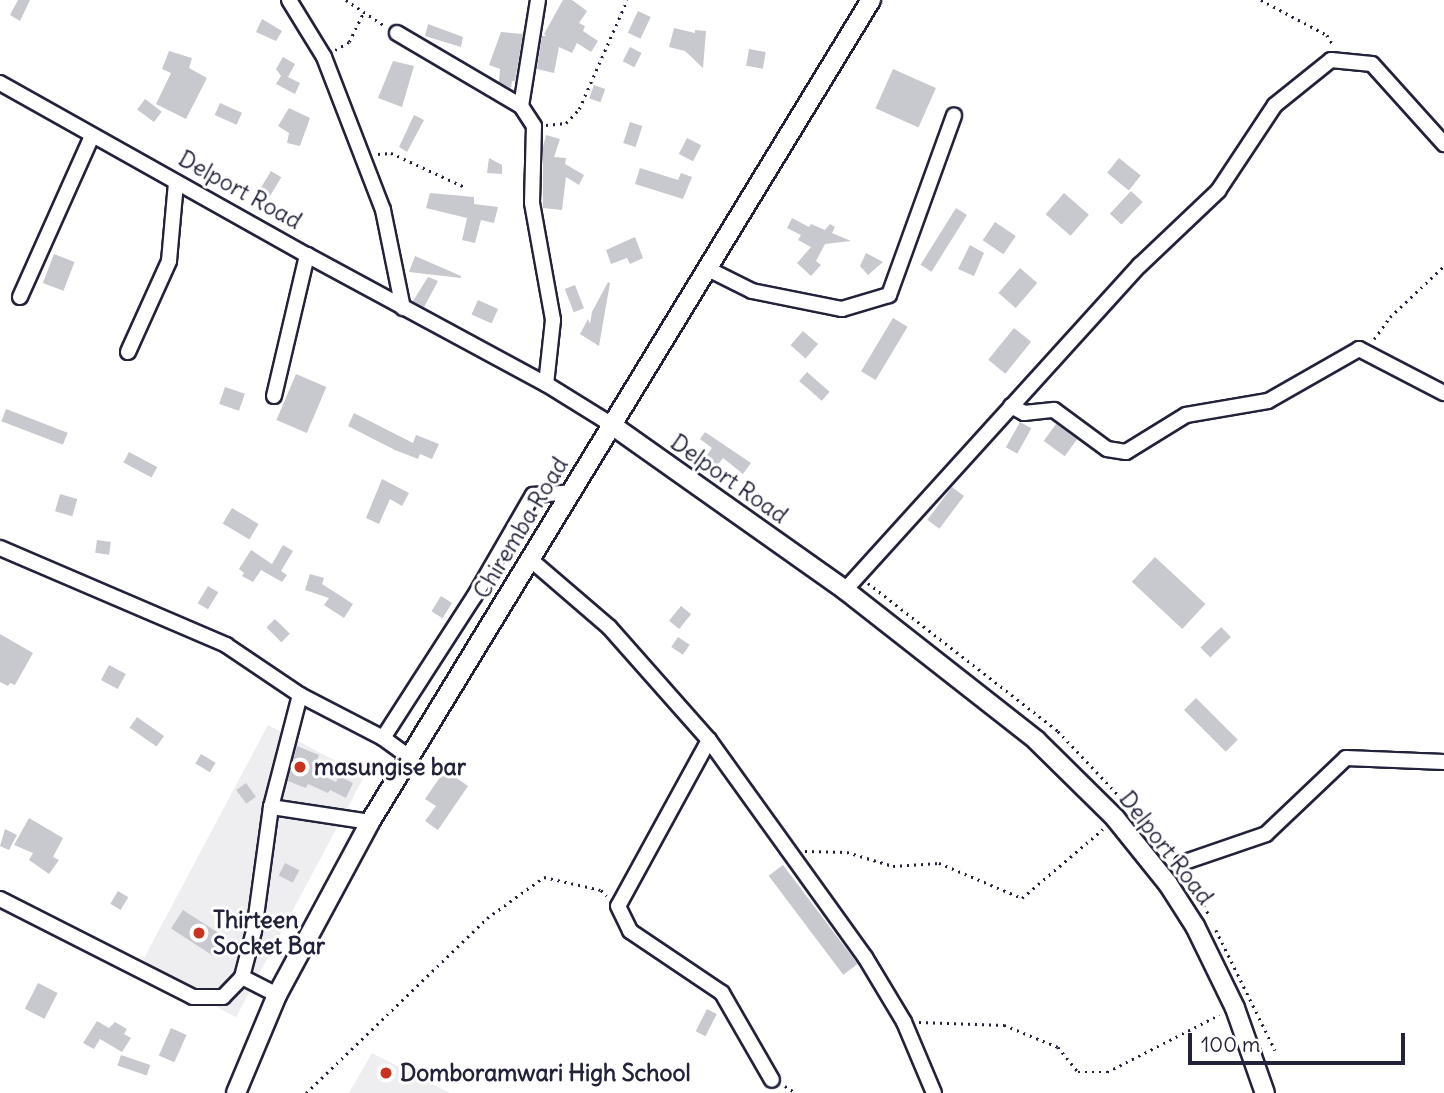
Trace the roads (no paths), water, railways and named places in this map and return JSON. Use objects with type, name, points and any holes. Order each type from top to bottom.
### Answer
[{"type":"main road","name":"Chiremba Road","points":[[236,1093],[277,995],[370,822],[531,560],[864,3]]},
{"type":"main road","name":"Delport Road","points":[[612,425],[845,590],[1035,740],[1115,818],[1168,884],[1188,915],[1235,1008],[1265,1093]]},
{"type":"street","points":[[289,0],[324,57],[383,210],[403,308]]},
{"type":"street","points":[[522,106],[538,0]]},
{"type":"street","points":[[397,33],[522,106],[534,126],[532,203],[553,320],[546,384]]},
{"type":"street","points":[[845,590],[1140,265],[1218,191],[1275,105],[1331,60],[1372,64],[1444,144]]},
{"type":"street","name":"Delport Road","points":[[0,83],[403,308],[546,384],[612,425]]},
{"type":"street","points":[[706,268],[752,291],[842,309],[889,295],[954,115]]},
{"type":"street","points":[[20,297],[92,136]]},
{"type":"street","points":[[128,352],[169,261],[176,182]]},
{"type":"street","points":[[274,396],[307,255]]},
{"type":"street","points":[[1011,406],[1024,413],[1054,410],[1107,449],[1126,452],[1186,415],[1268,401],[1359,349],[1444,393]]},
{"type":"street","points":[[383,738],[474,597],[533,495],[572,492]]},
{"type":"street","points":[[0,548],[226,645],[300,695],[383,738],[409,757]]},
{"type":"street","points":[[531,560],[609,627],[709,740],[865,957],[904,1022],[934,1093]]},
{"type":"street","points":[[0,900],[193,998],[223,997],[242,977],[254,931],[271,807],[300,695]]},
{"type":"street","points":[[709,740],[618,906],[630,931],[722,993],[772,1080]]},
{"type":"street","points":[[1182,863],[1266,834],[1346,758],[1444,762]]},
{"type":"street","points":[[271,807],[370,822]]},
{"type":"street","points":[[242,977],[277,995]]},
{"type":"place","name":"masungise bar","points":[[300,767]]},
{"type":"place","name":"Thirteen Socket Bar","points":[[199,933]]},
{"type":"place","name":"Domboramwari High School","points":[[386,1073]]}]
